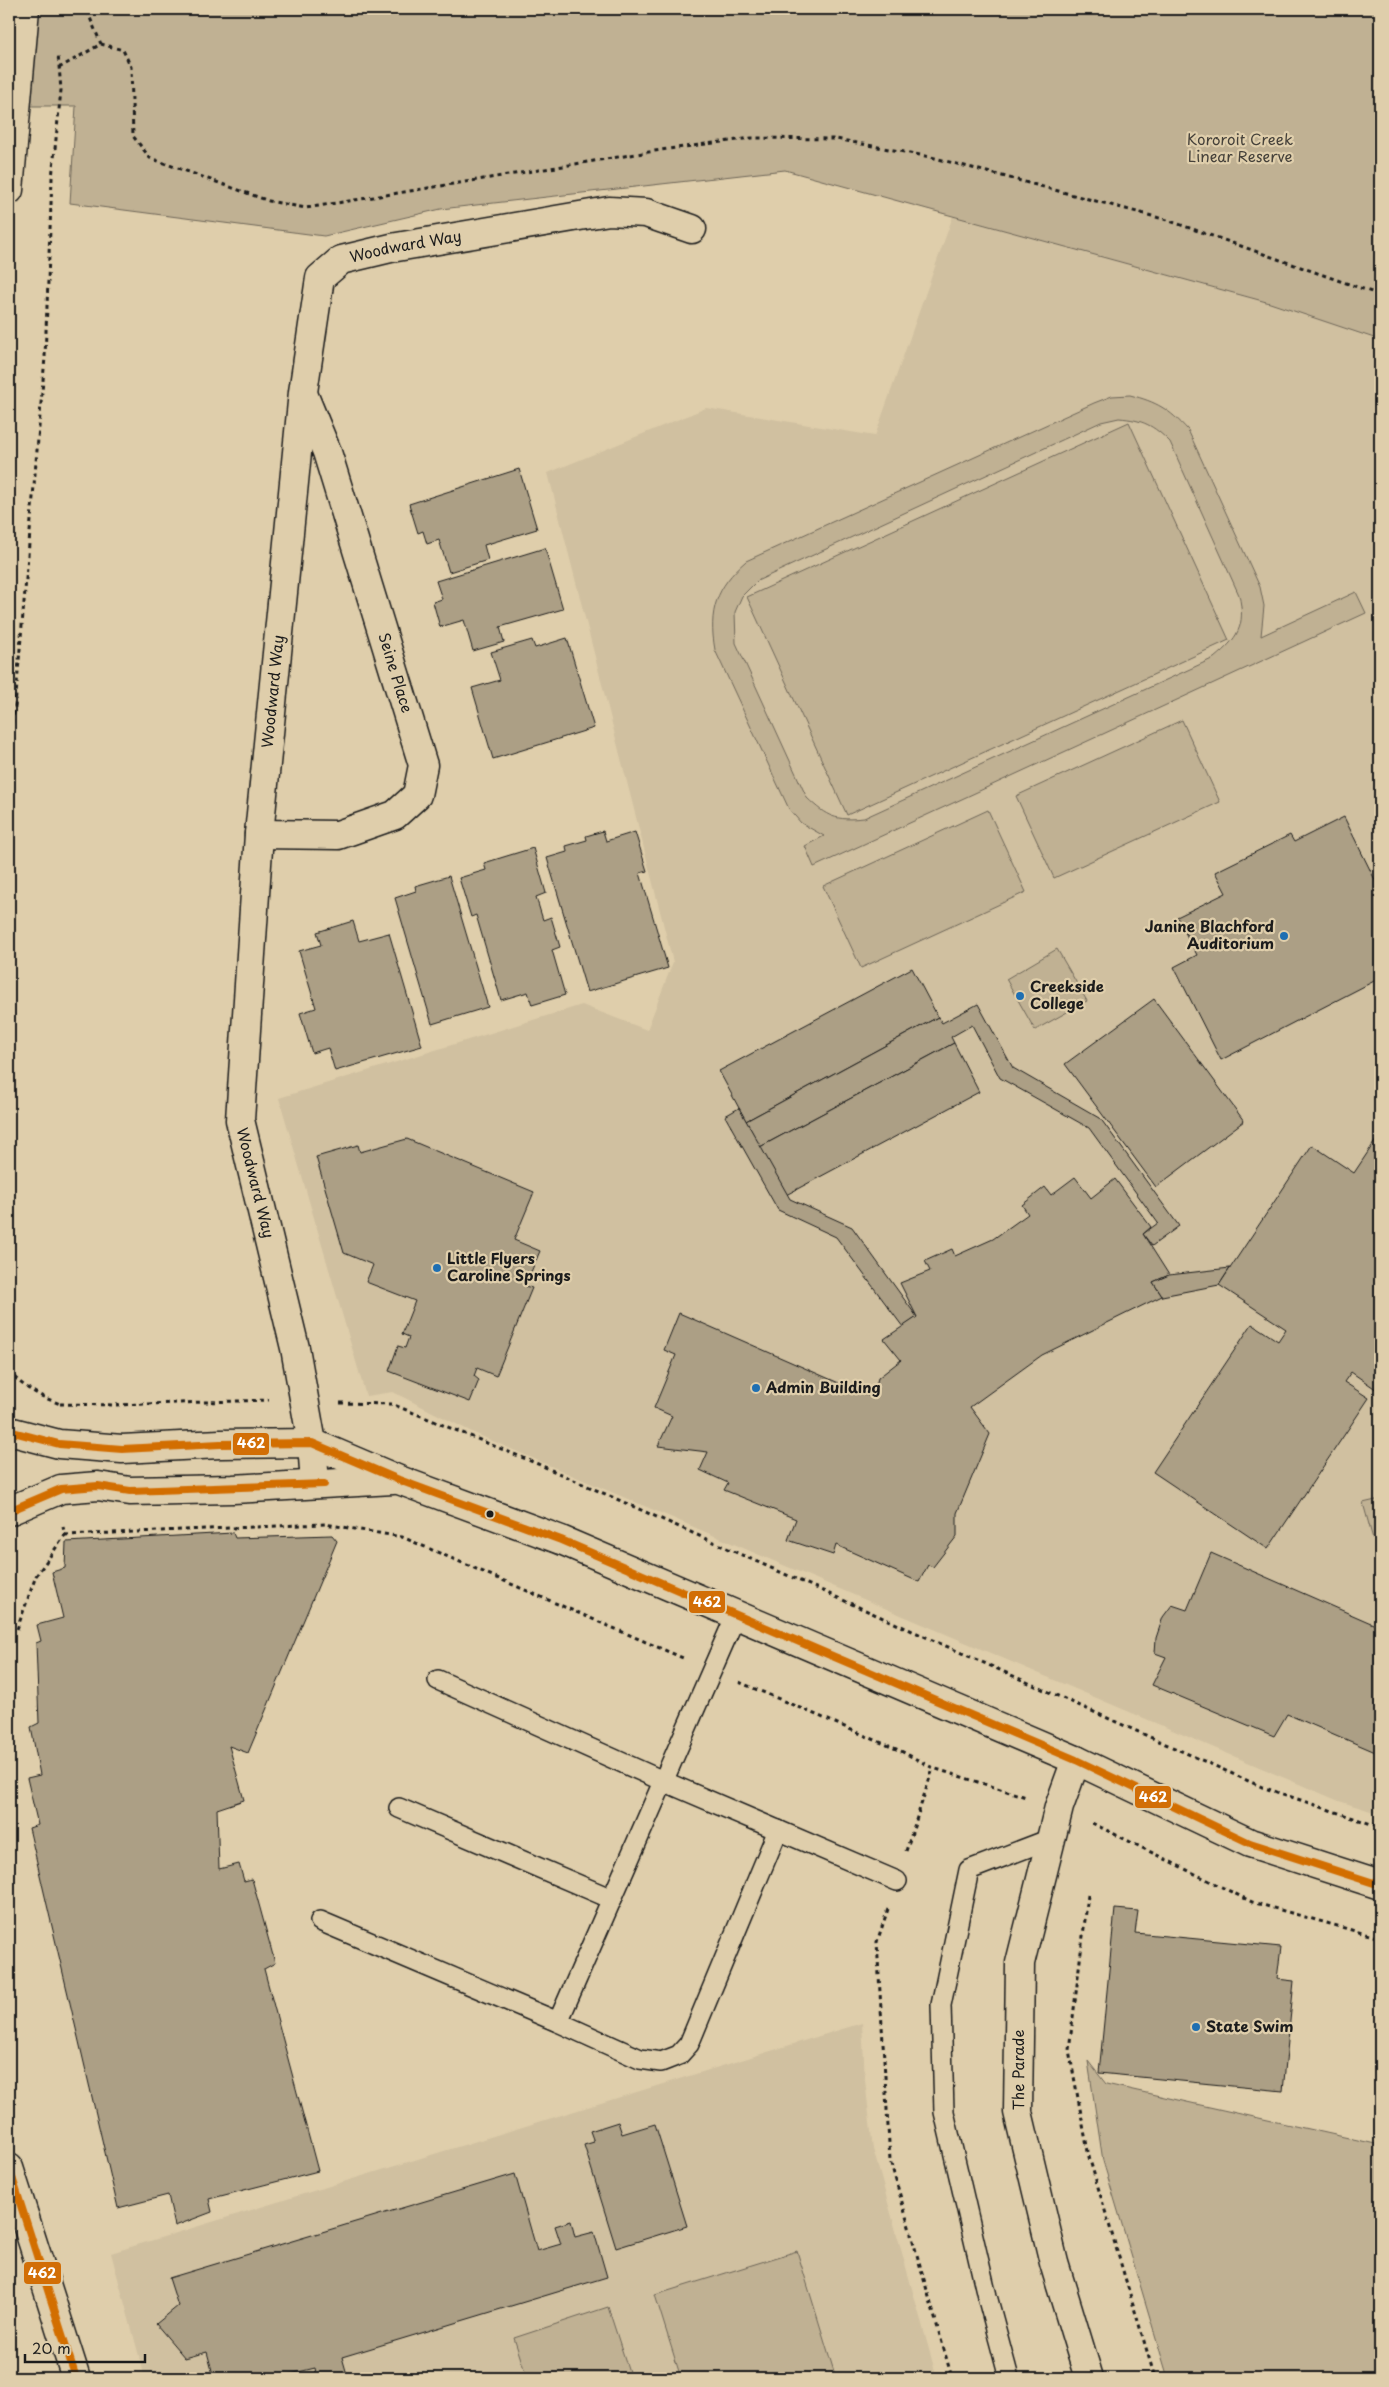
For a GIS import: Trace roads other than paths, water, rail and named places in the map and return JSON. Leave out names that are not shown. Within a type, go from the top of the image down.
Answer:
[{"type":"street","points":[[9,190],[26,9]]},
{"type":"street","name":"Woodward Way","points":[[315,1484],[312,1443],[295,1348],[240,1120],[259,834],[303,392],[320,278],[341,260],[391,248],[609,211],[646,213],[692,229]]},
{"type":"street","name":"Seine Place","points":[[259,834],[338,835],[395,815],[417,795],[423,765],[327,452],[303,392]]},
{"type":"street","points":[[9,1431],[59,1444],[122,1449],[220,1444],[312,1443],[399,1480],[561,1540],[1076,1760],[1250,1843],[1380,1885]]},
{"type":"street","points":[[9,1511],[61,1489],[98,1486],[130,1491],[232,1490],[399,1480]]},
{"type":"street","name":"The Parade","points":[[1076,1760],[1050,1839],[1020,1963],[1018,2112],[1054,2263],[1088,2378]]},
{"type":"street","points":[[9,2168],[76,2378]]},
{"type":"lane","points":[[558,2022],[736,1615]]},
{"type":"lane","points":[[438,1680],[663,1781],[897,1881]]},
{"type":"lane","points":[[398,1808],[612,1899]]},
{"type":"lane","points":[[320,1922],[558,2022],[640,2060],[662,2062],[679,2055],[689,2044],[778,1830]]},
{"type":"lane","points":[[1009,2378],[987,2296],[944,2112],[941,2004],[969,1870],[1050,1839]]},
{"type":"place","name":"Janine Blachford Auditorium","points":[[1284,936]]},
{"type":"place","name":"Creekside College","points":[[1020,996]]},
{"type":"place","name":"Little Flyers Caroline Springs","points":[[437,1268]]},
{"type":"place","name":"Admin Building","points":[[756,1388]]},
{"type":"place","name":"State Swim","points":[[1196,2027]]},
{"type":"park label","name":"Kororoit Creek Linear Reserve","points":[[1240,148]]}]
